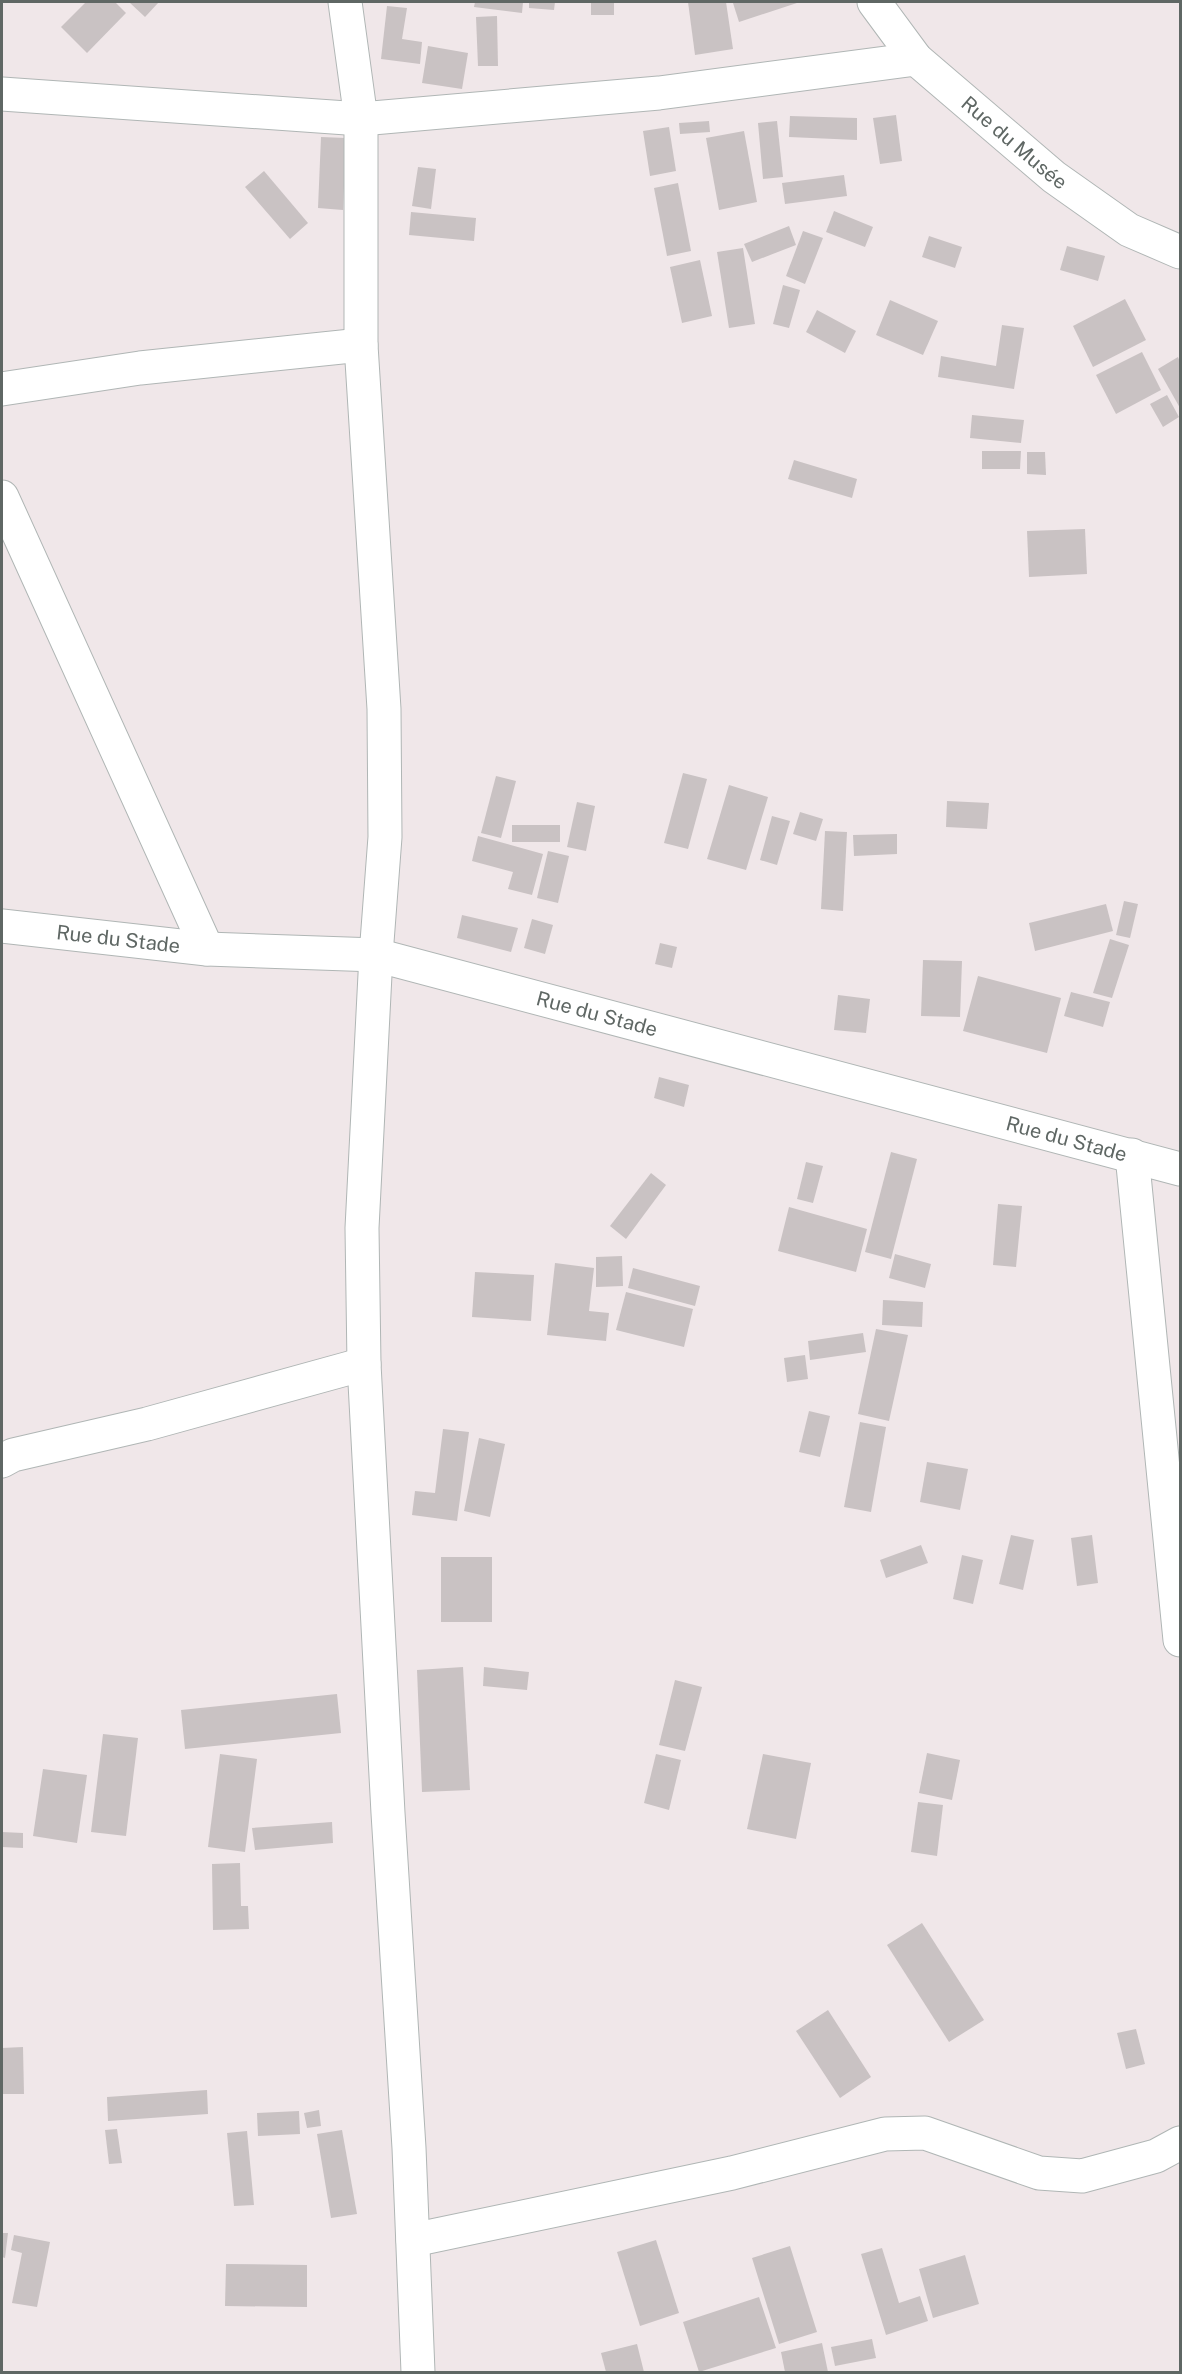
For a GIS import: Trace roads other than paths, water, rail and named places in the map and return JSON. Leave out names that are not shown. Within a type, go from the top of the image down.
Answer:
[{"type":"street","points":[[345,2],[361,119],[362,345],[384,709],[385,837],[376,956],[362,1228],[364,1364],[413,2240],[418,2373]]},
{"type":"street","name":"Rue du Musée","points":[[874,2],[916,59],[1054,177],[1129,230],[1180,252]]},
{"type":"street","points":[[2,94],[361,119],[659,93],[916,59]]},
{"type":"street","points":[[2,389],[140,368],[362,345]]},
{"type":"street","points":[[2,496],[207,949]]},
{"type":"street","name":"Rue du Stade","points":[[2,926],[207,949],[376,956],[1180,1169]]},
{"type":"street","points":[[1132,1155],[1180,1640]]},
{"type":"street","points":[[2,1461],[13,1455],[147,1424],[364,1364]]},
{"type":"street","points":[[413,2240],[732,2173],[885,2134],[926,2133],[1039,2174],[1082,2176],[1156,2156],[1180,2143]]}]
